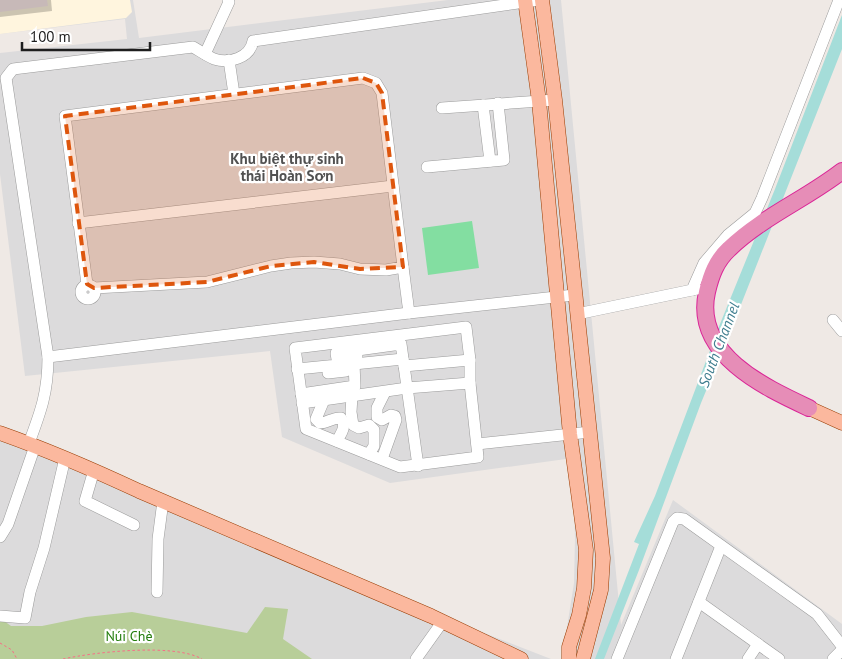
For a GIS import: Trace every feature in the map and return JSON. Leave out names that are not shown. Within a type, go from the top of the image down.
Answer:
[{"type":"highway","points":[[809,408],[757,381],[730,360],[712,334],[707,322],[705,310],[708,287],[718,262],[730,248],[768,219],[822,187],[842,172]]},
{"type":"highway","points":[[822,187],[842,184]]},
{"type":"main road","points":[[533,1],[555,100],[603,558],[601,590],[583,659]]},
{"type":"main road","points":[[533,1],[539,100],[570,434],[586,550],[584,588],[570,647],[569,659]]},
{"type":"main road","points":[[809,408],[842,423]]},
{"type":"main road","points":[[0,433],[94,470],[443,621],[521,659]]},
{"type":"street","points":[[204,54],[229,2],[228,0]]},
{"type":"street","points":[[692,290],[704,263],[728,235],[755,213],[839,0]]},
{"type":"street","points":[[0,537],[8,524],[32,444],[48,379],[48,357],[6,78],[13,69],[193,47],[214,59],[229,60],[241,57],[250,51],[254,41],[533,1]]},
{"type":"street","points":[[229,60],[234,94]]},
{"type":"street","points":[[403,268],[386,270],[360,269],[340,264],[291,263],[207,282],[91,286],[78,223],[65,116],[363,78],[376,83],[382,93],[410,313]]},
{"type":"street","points":[[442,108],[555,100]]},
{"type":"street","points":[[427,167],[504,160],[498,103]]},
{"type":"street","points":[[483,105],[490,161]]},
{"type":"street","points":[[78,223],[393,186]]},
{"type":"street","points":[[577,314],[708,287]]},
{"type":"street","points":[[48,357],[574,295]]},
{"type":"street","points":[[833,320],[842,331]]},
{"type":"street","points":[[466,327],[478,457],[400,467],[306,429],[298,373],[295,348],[466,327]]},
{"type":"street","points":[[298,373],[338,365],[336,353],[401,344],[418,466]]},
{"type":"street","points":[[301,398],[355,386],[354,364],[403,359],[470,360]]},
{"type":"street","points":[[301,398],[324,400],[407,388],[470,383]]},
{"type":"street","points":[[382,459],[396,420],[395,416],[391,415],[382,420],[377,418],[377,408],[385,392]]},
{"type":"street","points":[[352,396],[351,412],[353,425],[360,428],[369,425],[374,430],[374,446],[369,454]]},
{"type":"street","points":[[324,400],[316,419],[320,423],[324,423],[335,418],[341,418],[344,422],[344,427],[337,441]]},
{"type":"street","points":[[477,444],[590,432]]},
{"type":"street","points":[[0,616],[25,618],[65,458]]},
{"type":"street","points":[[94,470],[85,501],[134,525]]},
{"type":"street","points":[[157,592],[158,539],[163,501]]},
{"type":"street","points":[[617,659],[673,522],[678,518],[684,520],[817,614],[842,646]]},
{"type":"street","points":[[676,659],[721,546]]},
{"type":"street","points":[[699,602],[779,659]]},
{"type":"street","points":[[416,659],[443,621]]},
{"type":"street","points":[[748,659],[758,644]]},
{"type":"street","points":[[833,659],[842,651]]},
{"type":"path","points":[[0,643],[12,650],[17,659]]},
{"type":"path","points":[[63,659],[93,653],[156,651],[181,652],[202,659]]},
{"type":"highlighted area","points":[[363,78],[376,83],[382,93],[403,267],[360,269],[314,262],[271,266],[207,282],[94,288],[87,284],[65,116]]},
{"type":"shaded area","name":"Khu biệt thự sinh thái Hoàn Sơn","points":[[0,0],[133,0],[139,38],[448,0],[561,0],[621,625],[673,500],[842,624],[842,659],[562,659],[574,583],[573,458],[390,483],[282,437],[270,351],[25,376],[0,174],[0,53],[127,39],[125,19],[0,34]]},
{"type":"shaded area","points":[[0,0],[130,0],[132,12],[126,18],[0,34]]},
{"type":"shaded area","points":[[0,430],[53,448],[282,544],[461,624],[551,659],[0,659]]},
{"type":"green space","points":[[472,221],[479,268],[428,275],[422,228]]},
{"type":"green space","name":"Núi Chè","points":[[265,607],[288,609],[283,639],[312,659],[0,659],[0,618],[11,626],[42,626],[86,617],[132,612],[247,633]]},
{"type":"water","name":"South Channel","points":[[842,15],[842,49],[701,403],[604,659],[595,659],[639,544],[634,542],[655,496],[720,324],[775,189]]},
{"type":"building","points":[[0,0],[47,0],[48,6],[0,12]]},
{"type":"district","name":"Khu biệt thự sinh thái Hoàn Sơn","points":[[287,168]]}]
